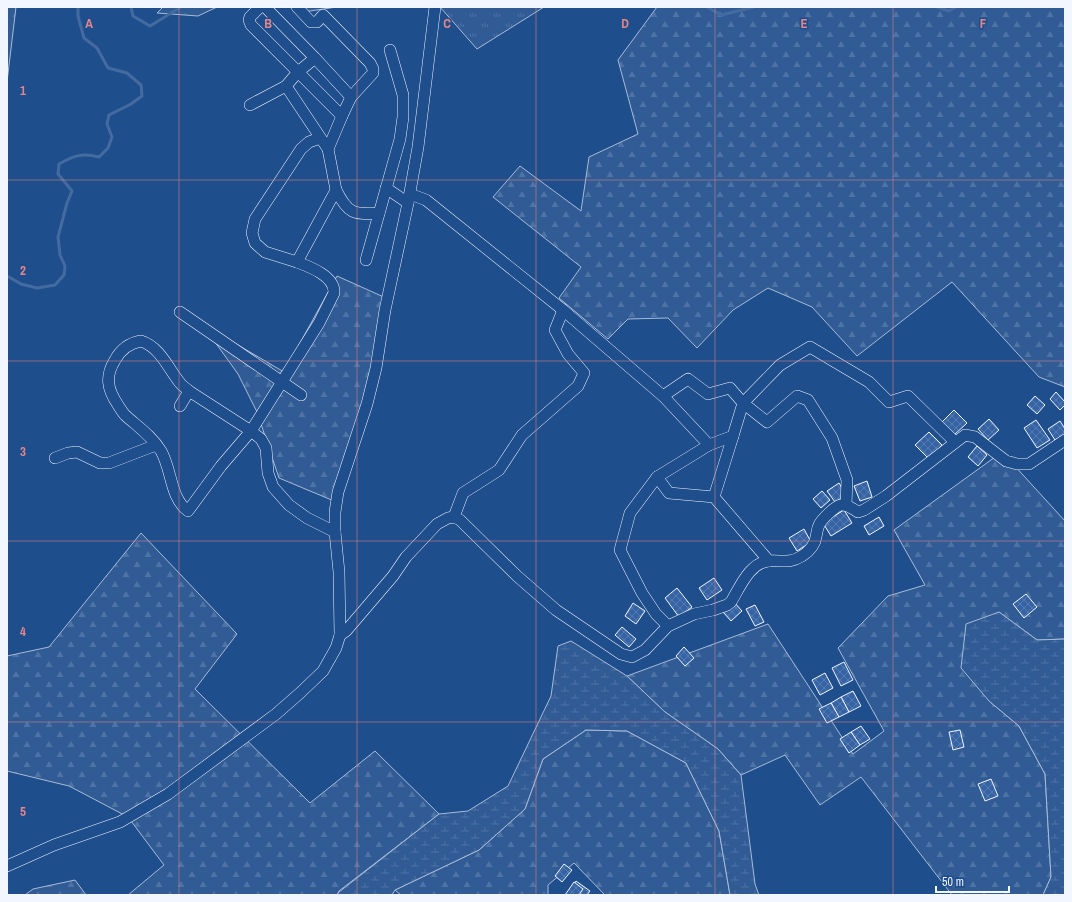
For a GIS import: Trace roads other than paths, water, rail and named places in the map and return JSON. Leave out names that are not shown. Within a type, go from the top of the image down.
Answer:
[{"type":"street","points":[[260,7],[250,17],[249,20],[251,24],[342,116]]},
{"type":"street","points":[[265,7],[351,97]]},
{"type":"street","points":[[297,7],[311,22],[317,22],[323,15],[370,63],[373,68],[372,73],[351,97],[328,148]]},
{"type":"street","points":[[7,865],[54,845],[120,822],[168,794],[276,714],[323,670],[336,648],[340,636],[339,572],[334,512],[338,492],[367,404],[376,368],[418,147],[435,7]]},
{"type":"street","points":[[366,260],[400,139],[403,117],[403,95],[390,50]]},
{"type":"street","points":[[250,106],[286,86],[298,72],[315,58]]},
{"type":"street","points":[[286,86],[328,148],[336,190],[343,204],[349,210],[362,214],[379,213]]},
{"type":"street","points":[[320,138],[309,142],[301,149],[255,219],[252,233],[255,243],[265,252],[297,262],[316,270],[330,280],[334,288],[334,293],[319,323],[251,431],[221,466],[188,511],[182,506],[174,491],[166,460],[160,449],[140,427],[124,414],[113,398],[109,389],[108,378],[111,366],[118,354],[125,347],[134,342],[141,341],[146,343],[166,362],[180,383],[189,391],[251,431],[261,439],[266,448],[268,473],[273,487],[289,505],[307,518],[335,532]]},
{"type":"street","points":[[386,188],[409,198],[426,200],[563,310],[663,396],[709,445]]},
{"type":"street","points":[[297,262],[336,190]]},
{"type":"street","points":[[454,517],[463,493],[499,470],[522,435],[578,386],[584,373],[568,354],[555,330],[563,310]]},
{"type":"street","points":[[180,312],[301,395]]},
{"type":"street","points":[[714,497],[744,404],[780,365],[810,347],[869,382],[889,402],[908,396],[955,442]]},
{"type":"street","points":[[663,396],[688,379],[708,394],[730,388],[744,404],[767,422],[798,396],[808,400],[832,438],[847,480],[846,505]]},
{"type":"street","points":[[180,406],[189,391]]},
{"type":"street","points":[[340,636],[393,576],[406,557],[437,524],[448,518],[454,517],[460,520],[517,576],[556,610],[621,654],[632,657],[645,650],[668,626],[694,614],[727,606],[753,567],[769,560],[786,562],[803,556],[813,546],[816,540],[818,526],[823,518],[840,505],[846,505],[858,512],[864,510],[886,496],[965,435],[975,437],[1006,461],[1017,464],[1029,464],[1065,440]]},
{"type":"street","points":[[668,626],[656,614],[642,593],[620,550],[630,513],[657,477],[709,445],[733,436]]},
{"type":"street","points":[[55,458],[68,453],[77,452],[100,463],[109,463],[156,445]]},
{"type":"street","points":[[657,477],[669,492],[714,497],[769,560]]},
{"type":"waterway","points":[[7,277],[21,284],[37,288],[55,285],[64,275],[65,266],[60,255],[58,237],[67,203],[72,191],[58,174],[59,164],[83,155],[99,157],[108,148],[112,137],[107,124],[109,115],[131,104],[142,96],[141,85],[127,73],[108,68],[97,48],[84,38],[78,16],[78,7]]},
{"type":"waterway","points":[[131,7],[133,16],[150,26],[181,7]]},
{"type":"waterway","points":[[707,7],[721,15],[754,7]]},
{"type":"waterway","points":[[937,7],[949,11],[956,7]]}]
